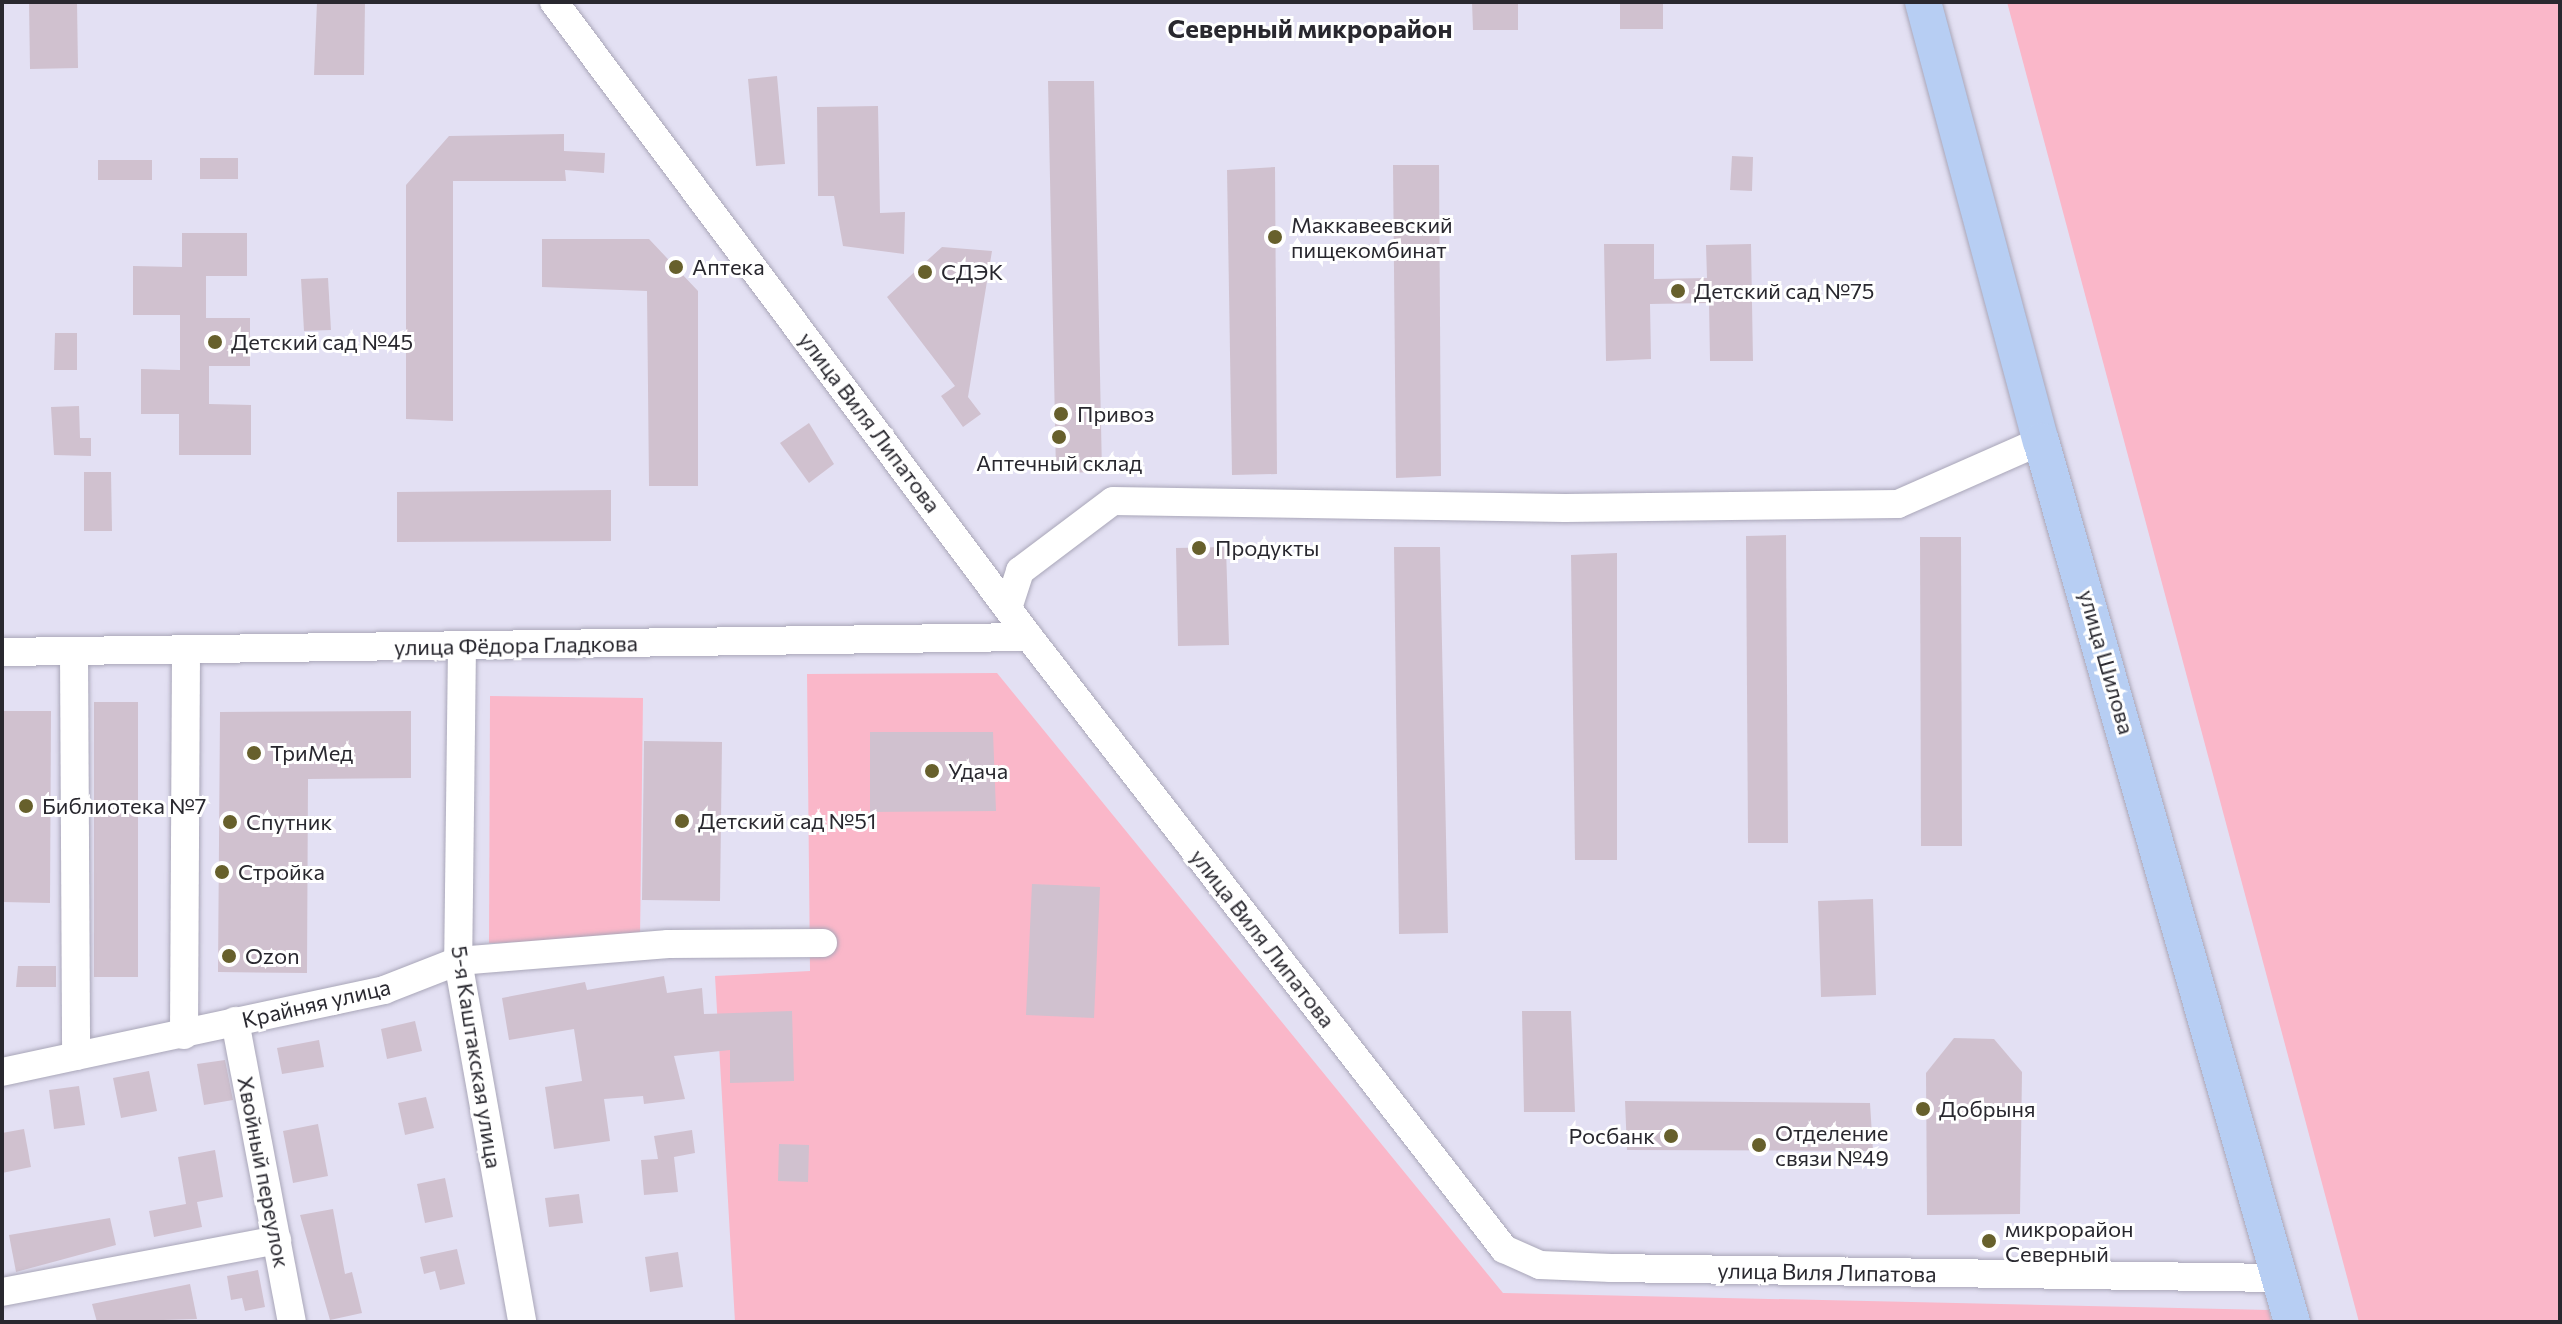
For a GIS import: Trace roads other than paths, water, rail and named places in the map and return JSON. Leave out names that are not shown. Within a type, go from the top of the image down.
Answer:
[{"type":"main road","name":"улица Шилова","points":[[1923,2],[2041,441],[2292,1322]]},
{"type":"street","name":"улица Виля Липатова","points":[[554,2],[1009,605],[1029,637],[1504,1249],[1540,1265],[1611,1268],[2281,1278]]},
{"type":"street","points":[[1009,605],[1020,571],[1113,501],[1565,508],[1898,504],[2041,441]]},
{"type":"street","name":"улица Фёдора Гладкова","points":[[2,652],[1029,637]]},
{"type":"street","name":"5-я Каштакская улица","points":[[462,646],[458,961],[522,1322]]},
{"type":"street","points":[[184,1035],[186,650]]},
{"type":"street","points":[[74,651],[76,1056]]},
{"type":"street","name":"Крайняя улица","points":[[2,1072],[384,990],[458,961],[668,944],[823,943]]},
{"type":"street","name":"Хвойный переулок","points":[[235,1021],[292,1322]]},
{"type":"street","points":[[2,1292],[277,1240]]},
{"type":"place","name":"Маккавеевский пищекомбинат","points":[[1275,237]]},
{"type":"place","name":"Аптека","points":[[676,267]]},
{"type":"place","name":"СДЭК","points":[[925,272]]},
{"type":"place","name":"Детский сад №75","points":[[1678,291]]},
{"type":"place","name":"Детский сад №45","points":[[215,342]]},
{"type":"place","name":"Привоз","points":[[1061,414]]},
{"type":"place","name":"Аптечный склад","points":[[1059,437]]},
{"type":"place","name":"Продукты","points":[[1199,548]]},
{"type":"place","name":"ТриМед","points":[[254,753]]},
{"type":"place","name":"Удача","points":[[932,771]]},
{"type":"place","name":"Библиотека №7","points":[[26,806]]},
{"type":"place","name":"Детский сад №51","points":[[682,821]]},
{"type":"place","name":"Спутник","points":[[230,822]]},
{"type":"place","name":"Стройка","points":[[222,872]]},
{"type":"place","name":"Ozon","points":[[229,956]]},
{"type":"place","name":"Добрыня","points":[[1923,1109]]},
{"type":"place","name":"Росбанк","points":[[1671,1136]]},
{"type":"place","name":"Отделение связи №49","points":[[1759,1145]]},
{"type":"place","name":"микрорайон Северный","points":[[1989,1241]]},
{"type":"district","name":"Северный микрорайон","points":[[1310,28]]}]
